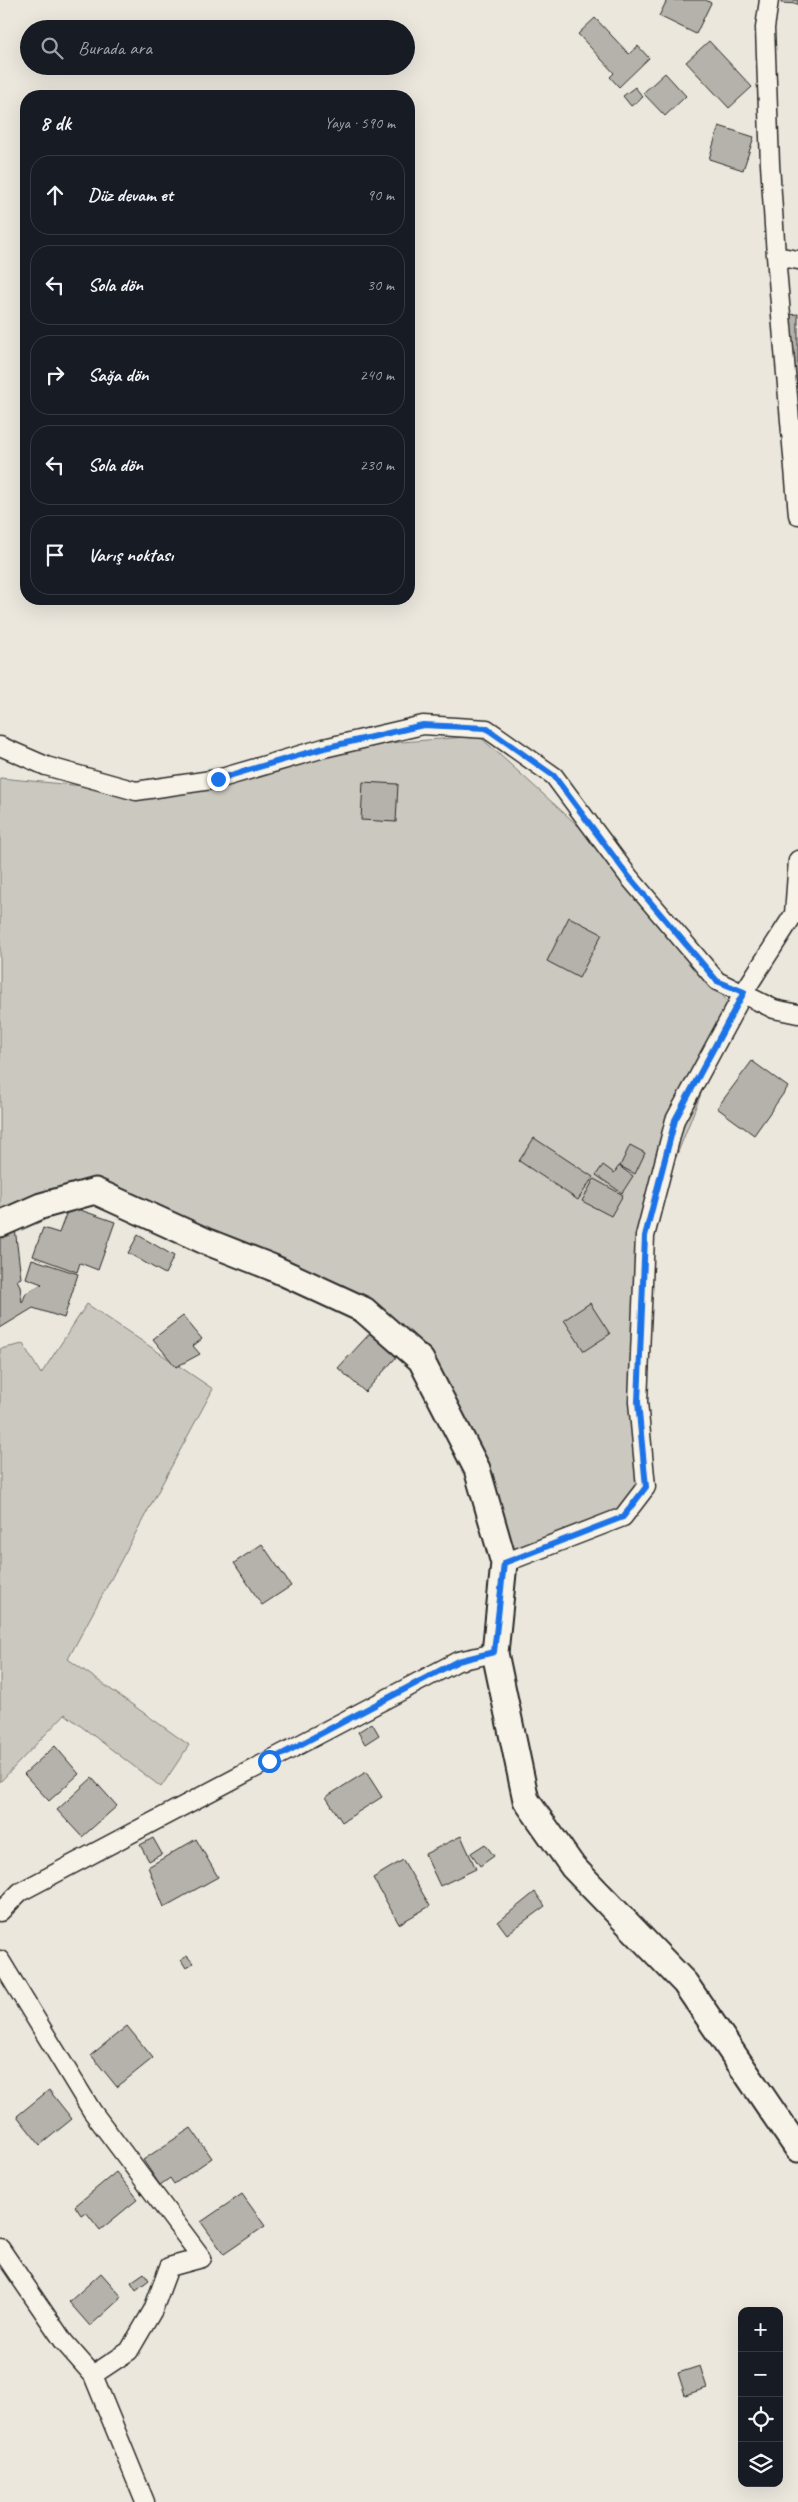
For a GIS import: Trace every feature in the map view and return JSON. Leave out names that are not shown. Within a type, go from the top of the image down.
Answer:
[{"type":"street","points":[[769,0],[765,28],[770,164],[798,515]]},
{"type":"street","points":[[776,256],[798,260]]},
{"type":"street","points":[[0,746],[46,766],[136,791],[218,779],[324,748],[423,725],[486,728],[554,776],[629,877],[717,981],[744,992],[774,1009],[798,1014]]},
{"type":"street","points":[[504,1563],[623,1517],[646,1487],[638,1402],[645,1236],[675,1120],[744,992],[794,914],[798,860]]},
{"type":"street","points":[[0,1224],[41,1206],[94,1191],[205,1241],[271,1267],[364,1310],[421,1360],[477,1469],[504,1563],[494,1652],[526,1800],[573,1867],[685,1983],[798,2149]]},
{"type":"street","points":[[0,1912],[20,1892],[458,1661],[494,1652]]},
{"type":"street","points":[[0,1960],[92,2111],[202,2258],[169,2267],[153,2310],[129,2351],[93,2376]]},
{"type":"street","points":[[0,2248],[64,2342],[93,2376],[146,2502]]},
{"type":"shaded area","points":[[479,736],[617,861],[734,1010],[645,1236],[636,1501],[504,1563],[421,1360],[249,1258],[95,1191],[0,1224],[0,778],[136,791],[324,748]]},
{"type":"shaded area","points":[[87,1304],[213,1389],[68,1659],[189,1745],[161,1787],[65,1714],[0,1782],[0,1349],[23,1344],[41,1374]]},
{"type":"building","points":[[667,0],[706,0],[711,3],[696,34],[659,16]]},
{"type":"building","points":[[782,0],[798,0],[798,4],[781,3]]},
{"type":"building","points":[[595,18],[629,54],[638,46],[649,58],[619,87],[610,77],[614,73],[578,34]]},
{"type":"building","points":[[709,41],[752,87],[729,108],[686,62]]},
{"type":"building","points":[[665,73],[686,96],[665,116],[643,93]]},
{"type":"building","points":[[635,87],[643,97],[631,106],[623,96]]},
{"type":"building","points":[[719,126],[754,137],[743,170],[709,159]]},
{"type":"building","points":[[798,314],[798,384],[788,384],[786,315]]},
{"type":"building","points":[[363,782],[398,784],[396,822],[361,820]]},
{"type":"building","points":[[569,917],[602,934],[579,978],[547,961]]},
{"type":"building","points":[[752,1061],[788,1087],[754,1135],[717,1108]]},
{"type":"building","points":[[534,1138],[593,1177],[578,1200],[519,1161]]},
{"type":"building","points":[[630,1145],[645,1153],[635,1174],[620,1166]]},
{"type":"building","points":[[603,1165],[614,1173],[619,1166],[633,1176],[622,1193],[596,1175]]},
{"type":"building","points":[[594,1179],[623,1195],[611,1216],[582,1201]]},
{"type":"building","points":[[69,1206],[115,1222],[98,1270],[80,1263],[77,1272],[33,1256],[43,1228],[59,1233]]},
{"type":"building","points":[[15,1228],[21,1278],[17,1280],[20,1286],[22,1303],[26,1293],[42,1284],[26,1278],[32,1259],[78,1274],[64,1318],[33,1308],[0,1328],[0,1237]]},
{"type":"building","points":[[138,1235],[174,1256],[165,1274],[128,1253]]},
{"type":"building","points":[[590,1303],[610,1334],[584,1351],[564,1320]]},
{"type":"building","points":[[183,1316],[202,1339],[193,1346],[200,1354],[176,1367],[153,1339]]},
{"type":"building","points":[[373,1330],[400,1353],[365,1392],[338,1368]]},
{"type":"building","points":[[262,1544],[291,1586],[262,1605],[234,1563]]},
{"type":"building","points":[[372,1723],[379,1735],[365,1744],[358,1732]]},
{"type":"building","points":[[55,1746],[79,1774],[49,1801],[24,1774]]},
{"type":"building","points":[[366,1772],[382,1797],[342,1822],[326,1797]]},
{"type":"building","points":[[92,1778],[117,1806],[82,1837],[57,1810]]},
{"type":"building","points":[[461,1836],[476,1869],[440,1886],[425,1854]]},
{"type":"building","points":[[153,1838],[162,1854],[149,1861],[140,1845]]},
{"type":"building","points":[[196,1839],[218,1877],[164,1907],[148,1867]]},
{"type":"building","points":[[485,1844],[494,1856],[480,1866],[471,1853]]},
{"type":"building","points":[[403,1860],[430,1906],[399,1924],[373,1878]]},
{"type":"building","points":[[535,1892],[545,1906],[507,1934],[498,1922]]},
{"type":"building","points":[[187,1956],[193,1963],[186,1968],[181,1960]]},
{"type":"building","points":[[127,2026],[153,2058],[117,2087],[91,2055]]},
{"type":"building","points":[[49,2090],[72,2119],[40,2145],[17,2116]]},
{"type":"building","points":[[191,2128],[212,2158],[174,2184],[170,2178],[160,2185],[143,2160]]},
{"type":"building","points":[[116,2172],[138,2199],[100,2230],[86,2212],[81,2215],[75,2206]]},
{"type":"building","points":[[242,2194],[265,2226],[224,2254],[201,2222]]},
{"type":"building","points":[[101,2273],[122,2297],[90,2326],[69,2302]]},
{"type":"building","points":[[144,2273],[149,2280],[136,2290],[131,2282]]},
{"type":"building","points":[[700,2366],[707,2388],[685,2395],[678,2373]]},
{"type":"route","points":[[218,779],[324,748],[423,725],[486,728],[554,776],[629,877],[717,981],[744,992],[675,1120],[645,1236],[638,1402],[646,1487],[623,1517],[504,1563],[494,1652],[458,1661],[269,1761]]}]
